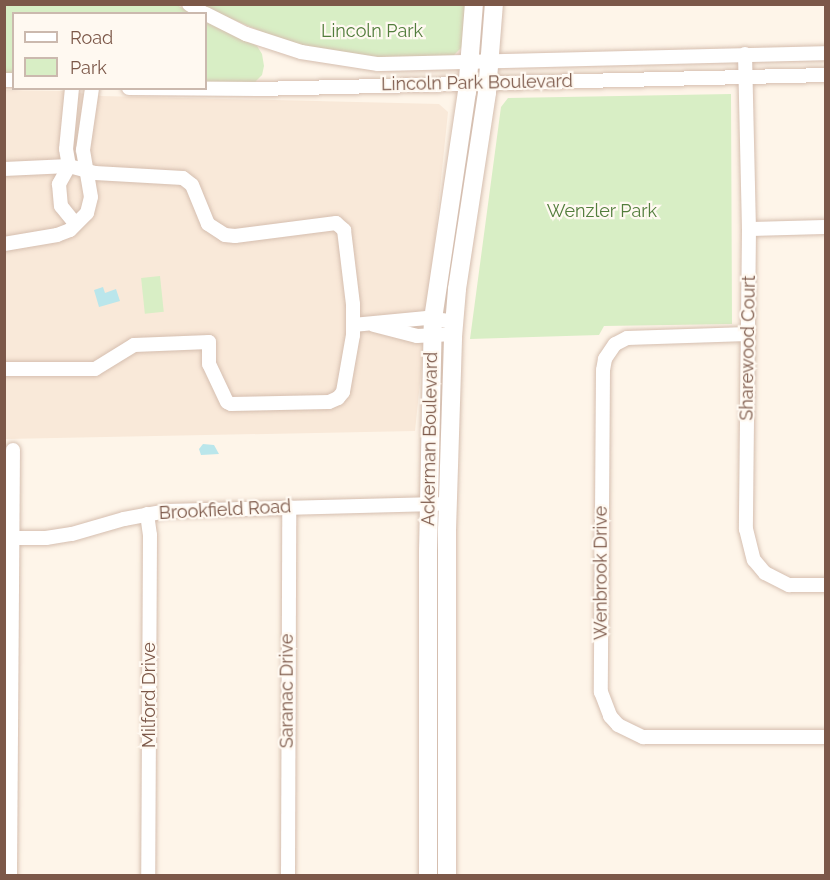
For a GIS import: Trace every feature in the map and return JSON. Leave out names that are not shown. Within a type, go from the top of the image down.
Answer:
[{"type":"street","name":"Lincoln Park Boulevard","points":[[189,4],[202,12]]},
{"type":"street","name":"Ackerman Boulevard","points":[[428,876],[429,504],[433,327],[468,83],[474,4]]},
{"type":"street","name":"Ackerman Boulevard","points":[[447,876],[448,504],[454,328],[488,82],[494,4]]},
{"type":"street","name":"Lincoln Park Boulevard","points":[[207,15],[266,41],[345,61],[411,66],[825,53]]},
{"type":"street","name":"Sharewood Court","points":[[745,54],[749,229],[746,529],[749,548],[758,565],[776,580],[795,586],[825,585]]},
{"type":"street","name":"Lincoln Park Boulevard","points":[[207,89],[825,75]]},
{"type":"street","points":[[72,90],[66,149],[69,166],[59,184],[61,206],[75,223]]},
{"type":"street","points":[[4,244],[57,235],[70,230],[87,213],[91,197],[84,170],[83,150],[92,90]]},
{"type":"street","points":[[4,169],[69,166],[84,170],[183,178],[192,185],[208,225],[225,235],[235,236],[331,223],[340,225],[344,230],[350,273],[353,325],[343,392],[338,398],[329,402],[231,404],[227,402],[209,364],[208,342],[134,345],[95,369],[4,369]]},
{"type":"street","points":[[749,229],[825,227]]},
{"type":"street","points":[[353,325],[374,325],[393,320],[454,328]]},
{"type":"street","name":"Wenbrook Drive","points":[[748,334],[627,338],[615,344],[605,358],[603,370],[601,692],[610,716],[618,725],[643,737],[825,737]]},
{"type":"street","points":[[10,876],[8,538],[13,450]]},
{"type":"street","name":"Brookfield Road","points":[[8,538],[46,538],[72,534],[167,511],[448,504]]},
{"type":"street","name":"Saranac Drive","points":[[288,876],[289,507]]},
{"type":"street","name":"Milford Drive","points":[[147,514],[150,535],[148,876]]},
{"type":"shaded area","points":[[4,90],[63,91],[101,96],[439,104],[448,112],[415,431],[5,439]]},
{"type":"green space","points":[[4,5],[177,5],[190,12],[12,12],[12,75],[5,75]]},
{"type":"green space","name":"Lincoln Park","points":[[199,5],[468,5],[464,45],[452,57],[378,59],[323,51],[274,37]]},
{"type":"green space","points":[[207,21],[257,46],[262,54],[264,66],[262,75],[255,82],[207,84]]},
{"type":"green space","name":"Wenzler Park","points":[[731,94],[732,324],[604,326],[599,335],[470,339],[501,107],[508,98]]},
{"type":"green space","points":[[160,276],[164,312],[145,314],[141,278]]},
{"type":"water","points":[[103,287],[105,293],[116,289],[120,301],[99,307],[94,290]]},
{"type":"water","points":[[203,444],[214,445],[219,454],[201,455],[199,449]]}]
